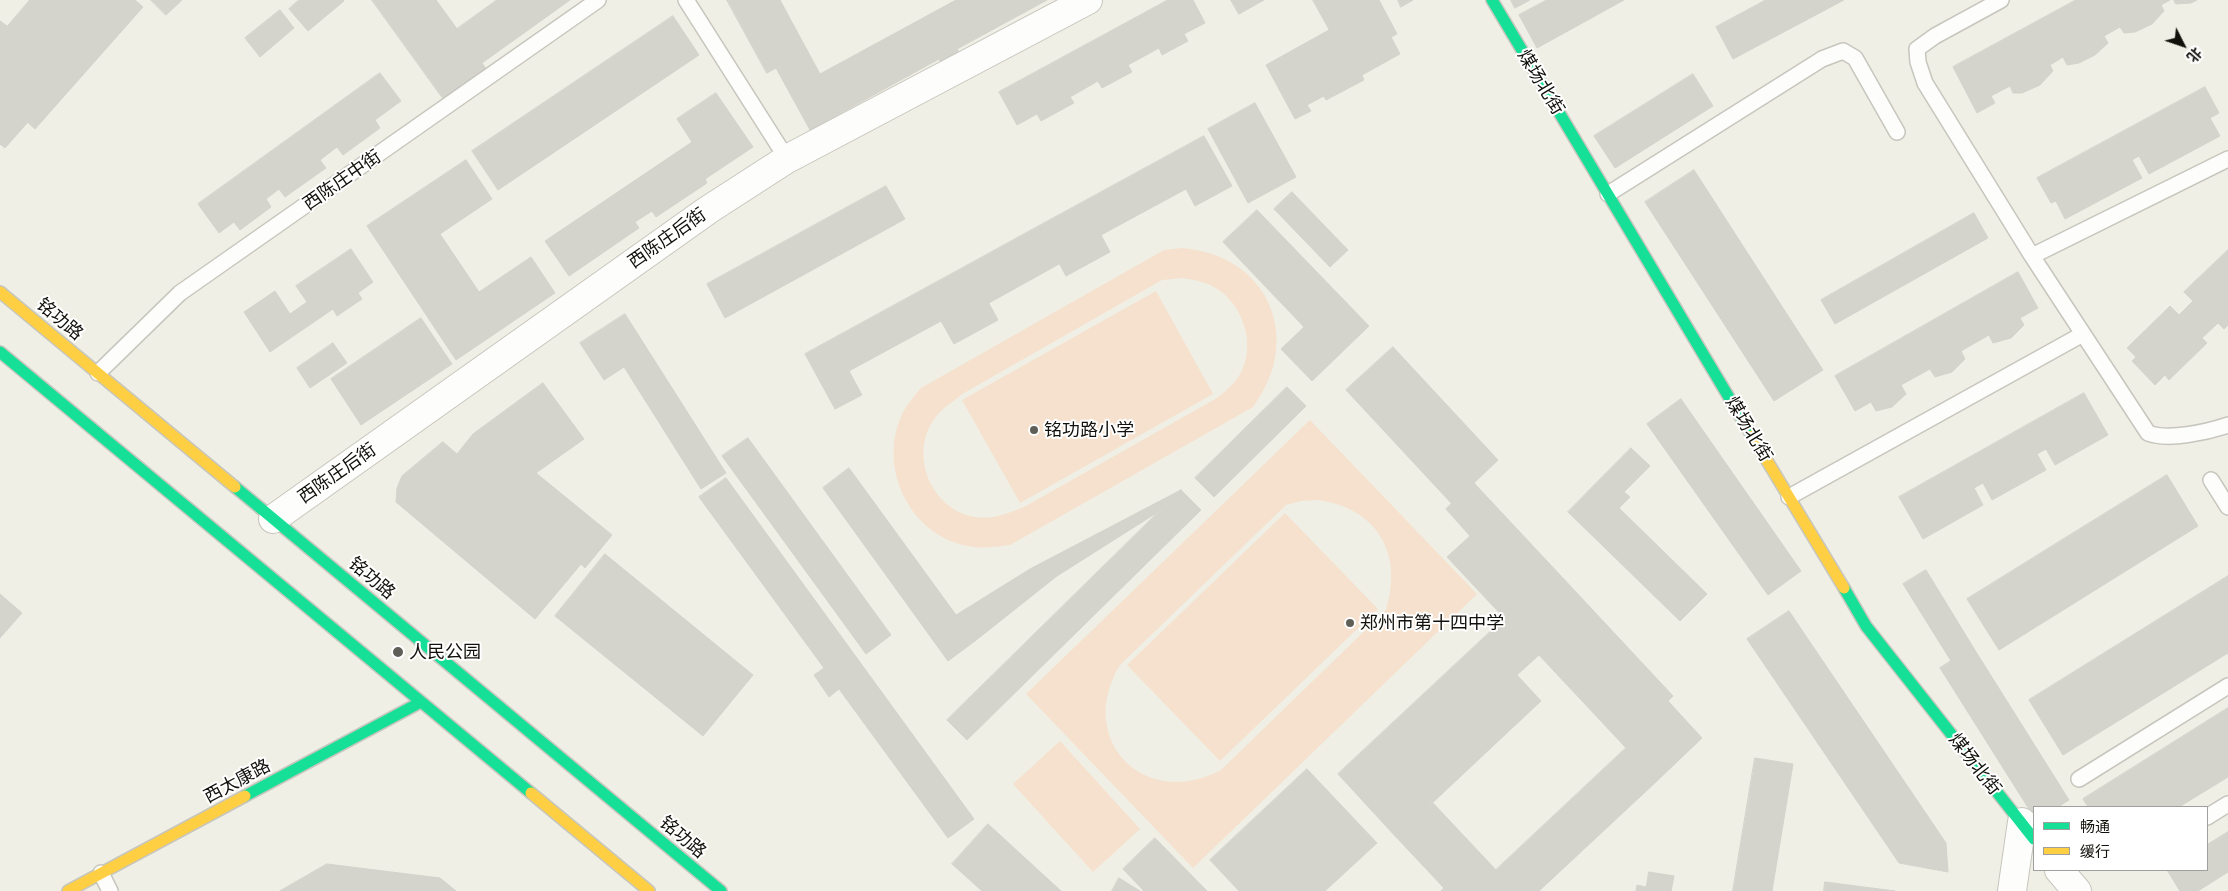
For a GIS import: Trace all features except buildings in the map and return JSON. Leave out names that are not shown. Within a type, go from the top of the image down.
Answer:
[{"type":"main road","name":"煤场北街","points":[[1492,0],[1866,626],[2028,830]]},
{"type":"main road","name":"铭功路","points":[[0,292],[721,891]]},
{"type":"main road","points":[[0,352],[649,891]]},
{"type":"main road","name":"西太康路","points":[[68,891],[421,702]]},
{"type":"street","name":"西陈庄后街","points":[[273,519],[708,210],[788,159],[1088,0]]},
{"type":"street","points":[[2012,891],[2028,830]]},
{"type":"street","points":[[2060,871],[2077,891]]},
{"type":"lane","name":"西陈庄中街","points":[[98,374],[180,293],[598,0]]},
{"type":"lane","points":[[686,0],[788,159]]},
{"type":"lane","points":[[2001,0],[1935,36],[1917,49],[1918,62],[1925,83],[2032,256],[2148,433],[2158,437],[2210,431],[2228,424]]},
{"type":"lane","points":[[1608,194],[1822,59],[1843,51],[1855,58],[1896,132]]},
{"type":"lane","points":[[2032,256],[2228,160]]},
{"type":"lane","points":[[1790,497],[2083,334]]},
{"type":"lane","points":[[2211,480],[2228,507]]},
{"type":"lane","points":[[2078,779],[2228,686]]},
{"type":"lane","points":[[2208,816],[2228,804]]},
{"type":"lane","points":[[101,873],[110,891]]},
{"type":"shaded area","points":[[1182,248],[1212,254],[1237,266],[1256,283],[1269,305],[1276,329],[1276,354],[1268,381],[1253,407],[1010,545],[984,548],[968,546],[948,540],[931,529],[916,515],[905,499],[898,480],[894,460],[895,439],[900,419],[915,395],[921,388],[1164,250]],"holes":[[[1182,278],[1205,283],[1219,290],[1236,308],[1242,319],[1246,331],[1246,356],[1243,368],[1237,379],[1225,391],[1217,398],[1026,506],[995,517],[982,518],[960,512],[946,504],[928,478],[924,463],[927,432],[938,414],[964,393],[1162,280]]]},
{"type":"shaded area","points":[[1156,291],[1213,394],[1020,503],[962,400]]},
{"type":"shaded area","points":[[1310,420],[1477,594],[1193,868],[1026,694]],"holes":[[[1317,500],[1338,504],[1355,512],[1370,523],[1380,536],[1388,552],[1391,570],[1391,589],[1386,610],[1221,770],[1193,780],[1166,781],[1143,774],[1125,761],[1112,742],[1106,718],[1108,692],[1120,665],[1286,505],[1301,501]]]},
{"type":"shaded area","points":[[1285,513],[1378,609],[1220,761],[1127,665]]},
{"type":"shaded area","points":[[1060,741],[1140,829],[1093,872],[1013,784]]},
{"type":"traffic: fast","points":[[1492,0],[1752,436]]},
{"type":"traffic: fast","points":[[0,352],[531,793]]},
{"type":"traffic: fast","points":[[235,487],[721,891]]},
{"type":"traffic: fast","points":[[1844,588],[1866,626],[2033,838]]},
{"type":"traffic: fast","points":[[245,796],[421,702]]},
{"type":"traffic: slow","points":[[0,292],[235,487]]},
{"type":"traffic: slow","points":[[1752,436],[1844,588]]},
{"type":"traffic: slow","points":[[531,793],[649,891]]},
{"type":"traffic: slow","points":[[68,891],[245,796]]},
{"type":"place","name":"铭功路小学","points":[[1034,430]]},
{"type":"place","name":"郑州市第十四中学","points":[[1350,623]]},
{"type":"place","name":"人民公园","points":[[398,652]]}]
